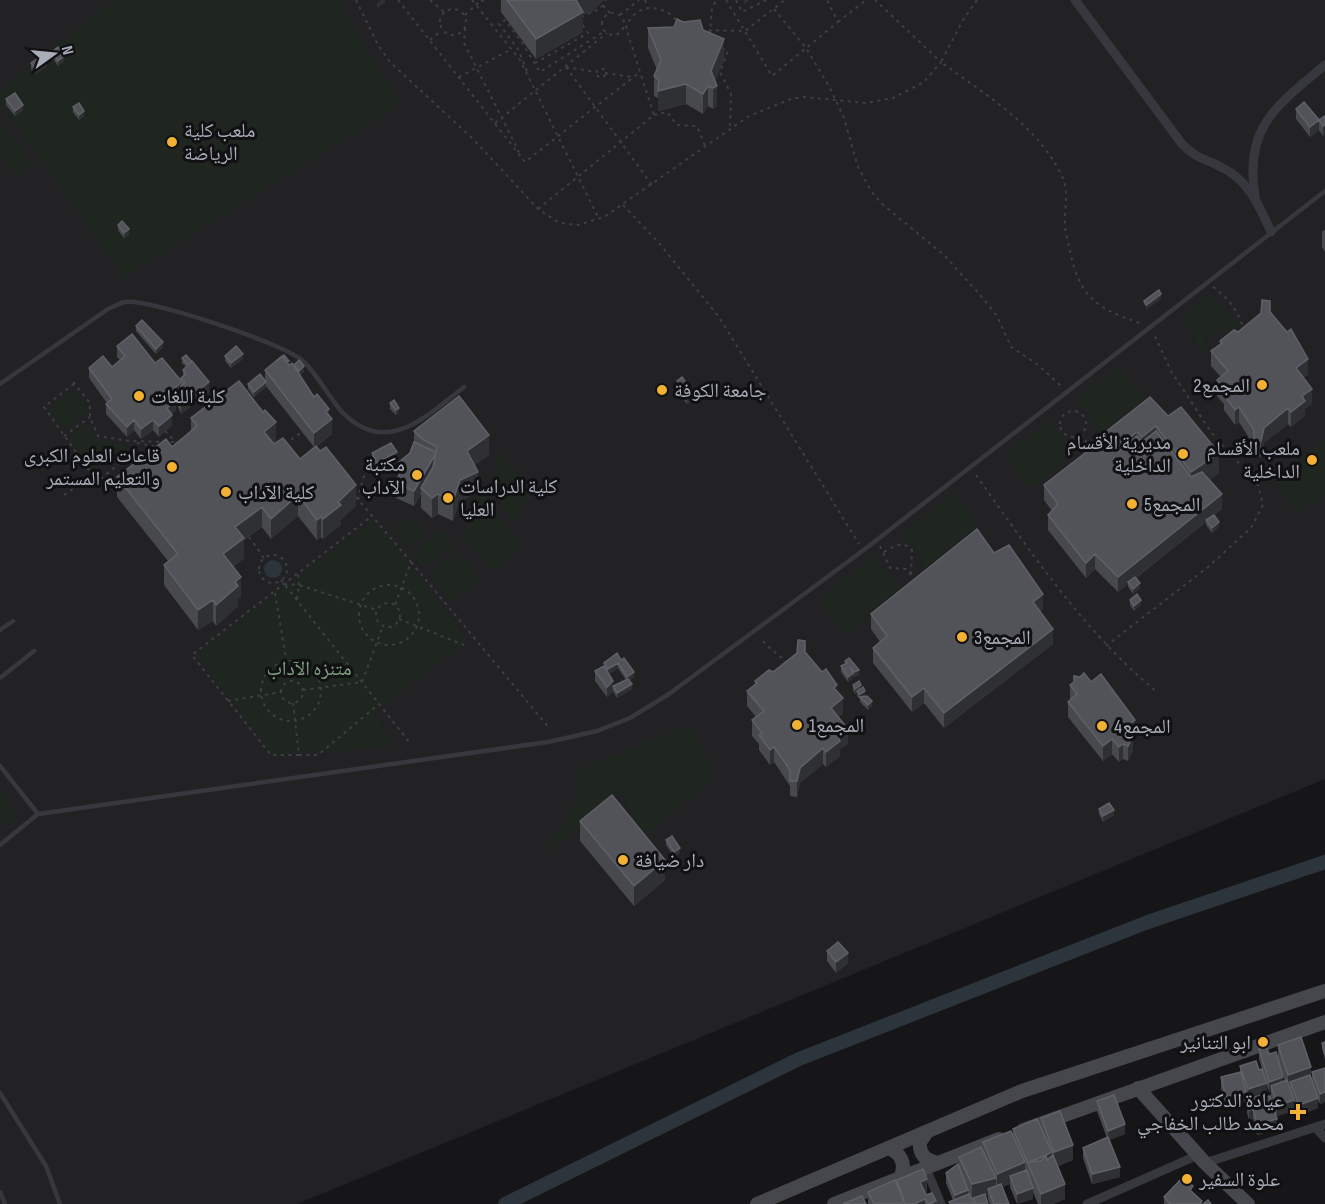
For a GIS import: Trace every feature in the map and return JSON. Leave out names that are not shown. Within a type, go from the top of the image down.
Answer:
[{"type":"main road","points":[[757,1204],[1022,1091],[1325,991]]},
{"type":"main road","points":[[834,1204],[930,1164],[1325,1022]]},
{"type":"main road","points":[[1138,1088],[1201,1159],[1248,1204]]},
{"type":"main road","points":[[929,1131],[922,1138],[920,1148],[930,1164]]},
{"type":"main road","points":[[888,1148],[900,1157],[903,1166],[901,1176]]},
{"type":"street","points":[[1075,0],[1182,144],[1197,159],[1224,168],[1255,196]]},
{"type":"street","points":[[1271,232],[1255,196],[1252,155],[1260,129],[1325,65]]},
{"type":"street","points":[[1087,1204],[1103,1201],[1201,1159],[1325,1124]]},
{"type":"street","points":[[1315,1127],[1325,1138]]},
{"type":"street","points":[[930,1164],[941,1204]]},
{"type":"lane","points":[[0,845],[38,814],[548,742],[597,730],[630,718],[669,694],[863,550],[1325,190]]},
{"type":"lane","points":[[0,384],[108,309],[126,302],[149,304],[246,334],[282,349],[302,360],[343,413],[360,426],[385,433],[401,432],[464,387]]},
{"type":"lane","points":[[0,630],[13,621]]},
{"type":"lane","points":[[0,678],[34,651]]},
{"type":"lane","points":[[0,766],[38,814]]},
{"type":"lane","points":[[0,1093],[46,1166],[60,1204]]},
{"type":"lane","points":[[0,1192],[5,1204]]},
{"type":"path","points":[[356,0],[383,53],[474,140],[538,209],[558,222],[578,225],[599,219],[623,205],[749,116],[791,99],[804,97],[866,103],[893,98],[924,82],[941,62],[977,0]]},
{"type":"path","points":[[430,0],[444,12]]},
{"type":"path","points":[[472,0],[512,50],[532,84],[599,219]]},
{"type":"path","points":[[488,0],[481,0],[465,15],[464,43],[522,158]]},
{"type":"path","points":[[535,63],[588,33],[578,18],[592,13],[601,2],[606,0]]},
{"type":"path","points":[[601,2],[610,13],[620,15],[639,0]]},
{"type":"path","points":[[645,0],[648,8]]},
{"type":"path","points":[[710,41],[712,7],[717,0]]},
{"type":"path","points":[[726,0],[772,76],[866,0]]},
{"type":"path","points":[[736,0],[742,12],[766,0]]},
{"type":"path","points":[[692,31],[745,31],[785,0]]},
{"type":"path","points":[[827,0],[838,22]]},
{"type":"path","points":[[875,0],[941,62],[1018,118],[1061,173],[1066,185],[1064,221],[1078,283],[1088,297],[1102,306],[1151,327],[1171,371],[1211,432],[1258,485],[1263,505],[1251,528],[1208,567],[1107,646]]},
{"type":"path","points":[[400,1],[525,162],[640,72]]},
{"type":"path","points":[[442,30],[440,21],[444,12],[454,8],[465,15]]},
{"type":"path","points":[[532,84],[514,44],[499,24],[505,20],[540,72],[606,32],[618,34],[633,14],[648,8],[667,11],[680,24]]},
{"type":"path","points":[[774,9],[806,48],[836,100],[851,138],[858,167],[871,192],[944,255],[997,316],[1011,347],[1048,374],[1067,393]]},
{"type":"path","points":[[606,32],[602,21],[610,13]]},
{"type":"path","points":[[620,15],[654,115]]},
{"type":"path","points":[[442,30],[454,35],[465,28]]},
{"type":"path","points":[[430,40],[442,30]]},
{"type":"path","points":[[495,123],[606,32]]},
{"type":"path","points":[[514,44],[520,40]]},
{"type":"path","points":[[719,46],[728,51],[720,72],[731,94],[730,128]]},
{"type":"path","points":[[459,77],[512,50]]},
{"type":"path","points":[[558,50],[562,58]]},
{"type":"path","points":[[566,67],[596,72],[601,77],[605,73]]},
{"type":"path","points":[[566,67],[652,185]]},
{"type":"path","points":[[596,72],[602,68],[605,73],[633,77]]},
{"type":"path","points":[[538,209],[654,115],[667,112],[677,124],[697,126],[705,146]]},
{"type":"path","points":[[623,205],[665,250],[719,317],[834,508],[863,550]]},
{"type":"path","points":[[1213,287],[1222,293],[1241,318],[1245,332],[1240,337]]},
{"type":"path","points":[[148,455],[126,458],[98,481],[44,407],[74,383],[90,403],[90,417],[98,436],[161,447]]},
{"type":"path","points":[[1073,411],[1081,414],[1085,426],[1081,434],[1070,436],[1063,432],[1060,424],[1063,416],[1073,411]]},
{"type":"path","points":[[1054,412],[1063,416]]},
{"type":"path","points":[[64,436],[90,417]]},
{"type":"path","points":[[165,431],[182,451]]},
{"type":"path","points":[[282,446],[302,432]]},
{"type":"path","points":[[1081,434],[1093,451]]},
{"type":"path","points":[[130,441],[175,443],[185,436]]},
{"type":"path","points":[[970,467],[1065,599],[1121,663],[1157,692]]},
{"type":"path","points":[[358,500],[363,478],[368,470],[374,468]]},
{"type":"path","points":[[64,495],[93,476]]},
{"type":"path","points":[[351,492],[550,729]]},
{"type":"path","points":[[372,516],[192,655],[270,755],[318,755],[379,705]]},
{"type":"path","points":[[249,537],[264,558]]},
{"type":"path","points":[[884,552],[899,544],[912,550],[912,576]]},
{"type":"path","points":[[880,546],[890,568],[906,569],[921,587]]},
{"type":"path","points":[[273,555],[285,563],[286,572],[281,580],[268,582],[261,577],[259,569],[264,558],[273,555]]},
{"type":"path","points":[[394,605],[411,562]]},
{"type":"path","points":[[297,601],[298,573]]},
{"type":"path","points":[[281,580],[410,743]]},
{"type":"path","points":[[284,584],[299,585],[377,610]]},
{"type":"path","points":[[386,585],[401,587],[417,604],[417,626],[410,636],[400,643],[389,645],[377,642],[367,635],[360,623],[361,604],[376,588],[386,585]]},
{"type":"path","points":[[275,591],[290,682]]},
{"type":"path","points":[[387,603],[394,605],[399,611],[399,619],[394,625],[383,626],[376,617],[377,610],[387,603]]},
{"type":"path","points":[[399,619],[464,645]]},
{"type":"path","points":[[362,682],[383,626]]},
{"type":"path","points":[[763,641],[772,653],[782,658],[788,666]]},
{"type":"path","points":[[286,661],[298,662],[309,667],[318,676],[321,688],[317,707],[308,717],[295,722],[284,721],[273,716],[265,707],[261,695],[262,684],[267,673],[275,665],[286,661]]},
{"type":"path","points":[[290,682],[300,684],[303,690],[299,700],[293,703],[286,701],[281,692],[290,682]]},
{"type":"path","points":[[303,690],[362,682]]},
{"type":"path","points":[[228,701],[281,692]]},
{"type":"path","points":[[293,703],[299,755]]},
{"type":"shaded area","name":"جامعة الكوفة","points":[[0,0],[1325,0],[1325,779],[297,1204],[0,1204]]},
{"type":"shaded area","points":[[273,560],[279,563],[282,569],[279,575],[273,578],[267,575],[264,569],[267,563]]},
{"type":"green space","points":[[115,0],[338,0],[401,104],[124,278],[0,101],[0,90]]},
{"type":"green space","points":[[2,124],[34,164],[18,178],[0,156]]},
{"type":"green space","points":[[1210,294],[1237,323],[1239,332],[1226,337],[1218,328],[1203,340],[1207,347],[1201,352],[1183,317]]},
{"type":"green space","points":[[1119,367],[1146,398],[1099,435],[1087,412],[1074,401]]},
{"type":"green space","points":[[72,389],[87,408],[84,414],[63,430],[48,408]]},
{"type":"green space","points":[[1050,419],[1057,434],[1076,451],[1030,489],[1006,456]]},
{"type":"green space","points":[[86,424],[97,438],[126,445],[92,472],[69,437]]},
{"type":"green space","name":"ملعب الأقسام الداخلية","points":[[1325,441],[1325,493],[1298,513],[1273,479]]},
{"type":"green space","points":[[498,449],[534,493],[512,523],[491,489]]},
{"type":"green space","points":[[482,491],[522,547],[491,571],[464,536],[476,497]]},
{"type":"green space","points":[[954,492],[979,525],[926,568],[913,546],[900,536]]},
{"type":"green space","name":"متنزه الآداب","points":[[375,518],[468,640],[375,712],[394,746],[321,753],[273,754],[196,655]]},
{"type":"green space","points":[[416,519],[425,534],[407,548],[391,527]]},
{"type":"green space","points":[[441,530],[455,546],[423,568],[412,555]]},
{"type":"green space","points":[[459,551],[481,579],[449,602],[430,576]]},
{"type":"green space","points":[[875,554],[883,568],[902,586],[846,635],[819,600]]},
{"type":"green space","points":[[691,725],[715,776],[713,781],[646,833],[635,826],[624,796],[612,792],[612,801],[550,852],[546,850],[545,846],[565,821],[575,803],[577,783],[573,772]]},
{"type":"green space","points":[[0,790],[20,815],[5,827],[0,820]]},
{"type":"building","points":[[507,0],[576,0],[583,12],[536,39]]},
{"type":"building","points":[[677,19],[683,22],[700,20],[703,30],[724,39],[711,71],[717,86],[713,88],[708,86],[703,94],[686,84],[658,91],[659,80],[654,76],[661,60],[648,28],[674,27]]},
{"type":"building","points":[[58,47],[64,56],[58,61],[52,52]]},
{"type":"building","points":[[43,55],[47,61],[35,69],[31,63]]},
{"type":"building","points":[[15,93],[23,105],[15,111],[6,99]]},
{"type":"building","points":[[1304,102],[1319,120],[1310,127],[1296,109]]},
{"type":"building","points":[[79,103],[84,111],[79,115],[73,107]]},
{"type":"building","points":[[1325,116],[1325,125],[1323,126],[1319,120]]},
{"type":"building","points":[[122,221],[129,229],[124,233],[118,225]]},
{"type":"building","points":[[1159,290],[1161,294],[1146,305],[1144,301]]},
{"type":"building","name":"المجمع2","points":[[1262,300],[1270,301],[1270,312],[1287,332],[1291,329],[1308,359],[1296,368],[1312,389],[1302,396],[1305,401],[1291,412],[1288,408],[1264,428],[1261,441],[1254,440],[1254,430],[1239,407],[1235,410],[1224,395],[1227,393],[1217,380],[1228,371],[1211,351],[1234,330],[1238,332],[1261,313]]},
{"type":"building","points":[[142,320],[163,342],[156,349],[136,326]]},
{"type":"building","points":[[132,334],[155,363],[162,358],[182,382],[170,392],[176,400],[167,408],[172,415],[159,426],[153,420],[141,429],[134,420],[127,427],[106,404],[112,399],[89,368],[103,356],[112,367],[125,356],[117,346]]},
{"type":"building","points":[[236,346],[243,354],[231,363],[225,356]]},
{"type":"building","points":[[186,355],[192,362],[188,365],[182,358]]},
{"type":"building","points":[[282,356],[289,365],[292,363],[314,397],[317,394],[329,409],[326,412],[332,419],[314,433],[265,370]]},
{"type":"building","points":[[299,360],[304,366],[299,371],[294,365]]},
{"type":"building","points":[[192,361],[209,382],[181,404],[177,394],[183,390],[181,386],[185,382],[181,378],[186,374],[183,370]]},
{"type":"building","points":[[260,374],[266,382],[254,392],[248,384]]},
{"type":"building","points":[[682,377],[687,384],[682,387],[677,381]]},
{"type":"building","name":"كلية الآداب","points":[[239,381],[263,412],[265,410],[276,422],[264,432],[274,444],[283,438],[300,459],[316,446],[320,451],[326,447],[356,485],[338,502],[341,505],[323,519],[321,517],[317,520],[298,495],[271,519],[262,507],[235,527],[244,538],[223,554],[241,577],[235,582],[238,586],[216,605],[213,600],[198,610],[164,565],[178,554],[117,477],[166,439],[172,447],[197,426],[191,418]]},
{"type":"building","points":[[690,389],[693,395],[687,399],[684,395]]},
{"type":"building","points":[[459,396],[489,435],[467,451],[478,472],[460,480],[453,501],[438,494],[432,498],[421,488],[433,467],[437,447],[422,439],[414,431]]},
{"type":"building","points":[[1150,397],[1168,416],[1181,407],[1219,453],[1191,472],[1156,426],[1142,437],[1137,432],[1118,447],[1107,431]]},
{"type":"building","points":[[394,400],[399,408],[396,410],[390,403]]},
{"type":"building","name":"المجمع5","points":[[1156,431],[1191,477],[1202,472],[1222,494],[1118,577],[1095,554],[1086,563],[1048,515],[1058,504],[1044,485],[1107,436],[1118,452],[1137,436],[1142,442]]},
{"type":"building","points":[[414,442],[436,452],[414,491],[396,483],[403,465],[399,462],[410,453]]},
{"type":"building","points":[[391,443],[397,452],[377,463],[372,453]]},
{"type":"building","points":[[1214,515],[1219,522],[1212,528],[1206,520]]},
{"type":"building","name":"المجمع3","points":[[977,529],[994,553],[1009,545],[1043,594],[1033,602],[1053,629],[944,713],[924,688],[912,697],[873,648],[887,636],[871,614]]},
{"type":"building","points":[[1135,577],[1140,583],[1133,589],[1128,582]]},
{"type":"building","points":[[1137,594],[1141,600],[1134,606],[1130,600]]},
{"type":"building","name":"المجمع1","points":[[798,640],[805,641],[805,652],[822,672],[826,669],[837,685],[834,688],[843,698],[831,708],[848,729],[838,736],[840,741],[826,752],[823,748],[800,768],[797,781],[790,781],[790,770],[774,747],[770,750],[759,735],[762,733],[752,720],[764,711],[747,691],[769,670],[773,672],[797,653]]},
{"type":"building","points":[[617,653],[621,660],[624,658],[634,672],[627,677],[618,663],[608,669],[604,663]]},
{"type":"building","points":[[849,658],[859,670],[854,672],[850,667],[853,673],[848,677],[841,666],[847,663],[845,661]]},
{"type":"building","points":[[604,666],[613,681],[607,687],[595,671]]},
{"type":"building","name":"المجمع4","points":[[1084,673],[1091,682],[1101,674],[1135,720],[1126,727],[1133,736],[1128,746],[1123,744],[1119,747],[1112,739],[1103,746],[1068,702],[1077,694],[1070,685],[1074,682],[1074,676],[1080,677]]},
{"type":"building","points":[[628,679],[632,684],[617,693],[613,686]]},
{"type":"building","points":[[859,681],[861,685],[855,689],[853,685]]},
{"type":"building","points":[[863,687],[865,691],[860,694],[857,691]]},
{"type":"building","points":[[867,696],[872,701],[868,705],[860,697]]},
{"type":"building","points":[[612,795],[665,860],[634,886],[580,821]]},
{"type":"building","points":[[1109,803],[1114,810],[1103,816],[1099,809]]},
{"type":"building","points":[[672,836],[680,848],[674,852],[666,840]]},
{"type":"building","points":[[838,942],[848,953],[836,962],[827,951]]},
{"type":"building","points":[[1301,1037],[1311,1067],[1288,1075],[1278,1045]]},
{"type":"building","points":[[1266,1046],[1269,1054],[1276,1052],[1283,1077],[1269,1082],[1259,1049]]},
{"type":"building","points":[[1256,1061],[1267,1083],[1248,1089],[1240,1066]]},
{"type":"building","points":[[1325,1068],[1325,1092],[1320,1094],[1312,1072]]},
{"type":"building","points":[[1241,1072],[1246,1092],[1226,1097],[1221,1077]]},
{"type":"building","points":[[1310,1075],[1318,1098],[1299,1105],[1290,1082]]},
{"type":"building","points":[[1287,1080],[1294,1100],[1277,1106],[1271,1086]]},
{"type":"building","points":[[1114,1095],[1125,1124],[1108,1131],[1097,1101]]},
{"type":"building","points":[[1259,1096],[1259,1099],[1270,1096],[1277,1119],[1257,1124],[1253,1109],[1249,1110],[1247,1103],[1251,1102],[1250,1098]]},
{"type":"building","points":[[1060,1111],[1073,1145],[1054,1152],[1041,1118]]},
{"type":"building","points":[[1037,1119],[1052,1152],[1046,1155],[1047,1160],[1053,1155],[1065,1184],[1041,1194],[1013,1129]],"holes":[[[1046,1155],[1041,1161],[1029,1162]]]},
{"type":"building","points":[[1011,1131],[1025,1162],[997,1174],[983,1142]]},
{"type":"building","points":[[1108,1137],[1120,1167],[1092,1174],[1083,1148]]},
{"type":"building","points":[[981,1147],[996,1178],[972,1184],[959,1157]]},
{"type":"building","points":[[958,1164],[968,1190],[955,1195],[946,1173]]},
{"type":"building","points":[[923,1169],[927,1179],[920,1182],[926,1195],[932,1193],[936,1201],[928,1204],[925,1199],[916,1204],[905,1204],[897,1180]]},
{"type":"building","points":[[1027,1170],[1033,1188],[1017,1194],[1010,1176]]},
{"type":"building","points":[[1183,1177],[1193,1186],[1190,1190],[1202,1201],[1200,1204],[1170,1204],[1164,1197]]},
{"type":"building","points":[[895,1180],[904,1201],[902,1204],[874,1204],[868,1192]]},
{"type":"building","points":[[1001,1184],[1009,1204],[994,1204],[988,1189]]},
{"type":"building","points":[[969,1194],[974,1204],[950,1204],[949,1202]]},
{"type":"building","points":[[985,1194],[988,1204],[976,1204],[973,1198]]},
{"type":"building","points":[[862,1196],[866,1204],[843,1204]]},
{"type":"waterway","points":[[505,1204],[799,1059],[1148,922],[1325,862]]},
{"type":"place","name":"ملعب كلية الرياضة","points":[[172,142]]},
{"type":"place","name":"المجمع2","points":[[1262,385]]},
{"type":"place","name":"جامعة الكوفة","points":[[662,390]]},
{"type":"place","name":"كلبة اللغات","points":[[139,396]]},
{"type":"place","name":"مديرية الأقسام الداخلية","points":[[1183,454]]},
{"type":"place","name":"ملعب الأقسام الداخلية","points":[[1312,460]]},
{"type":"place","name":"قاعات العلوم الكبرى والتعليم المستمر","points":[[172,467]]},
{"type":"place","name":"مكتبة الآداب","points":[[417,475]]},
{"type":"place","name":"كلية الآداب","points":[[226,492]]},
{"type":"place","name":"كلية الدراسات العليا","points":[[448,498]]},
{"type":"place","name":"المجمع5","points":[[1132,504]]},
{"type":"place","name":"المجمع3","points":[[962,637]]},
{"type":"place","name":"المجمع1","points":[[797,725]]},
{"type":"place","name":"المجمع4","points":[[1102,726]]},
{"type":"place","name":"دار ضيافة","points":[[623,860]]},
{"type":"place","name":"ابو التنانير","points":[[1263,1042]]},
{"type":"place","name":"عيادة الدكتور محمد طالب الخفاجي","points":[[1298,1112]]},
{"type":"place","name":"علوة السفير","points":[[1187,1179]]}]
